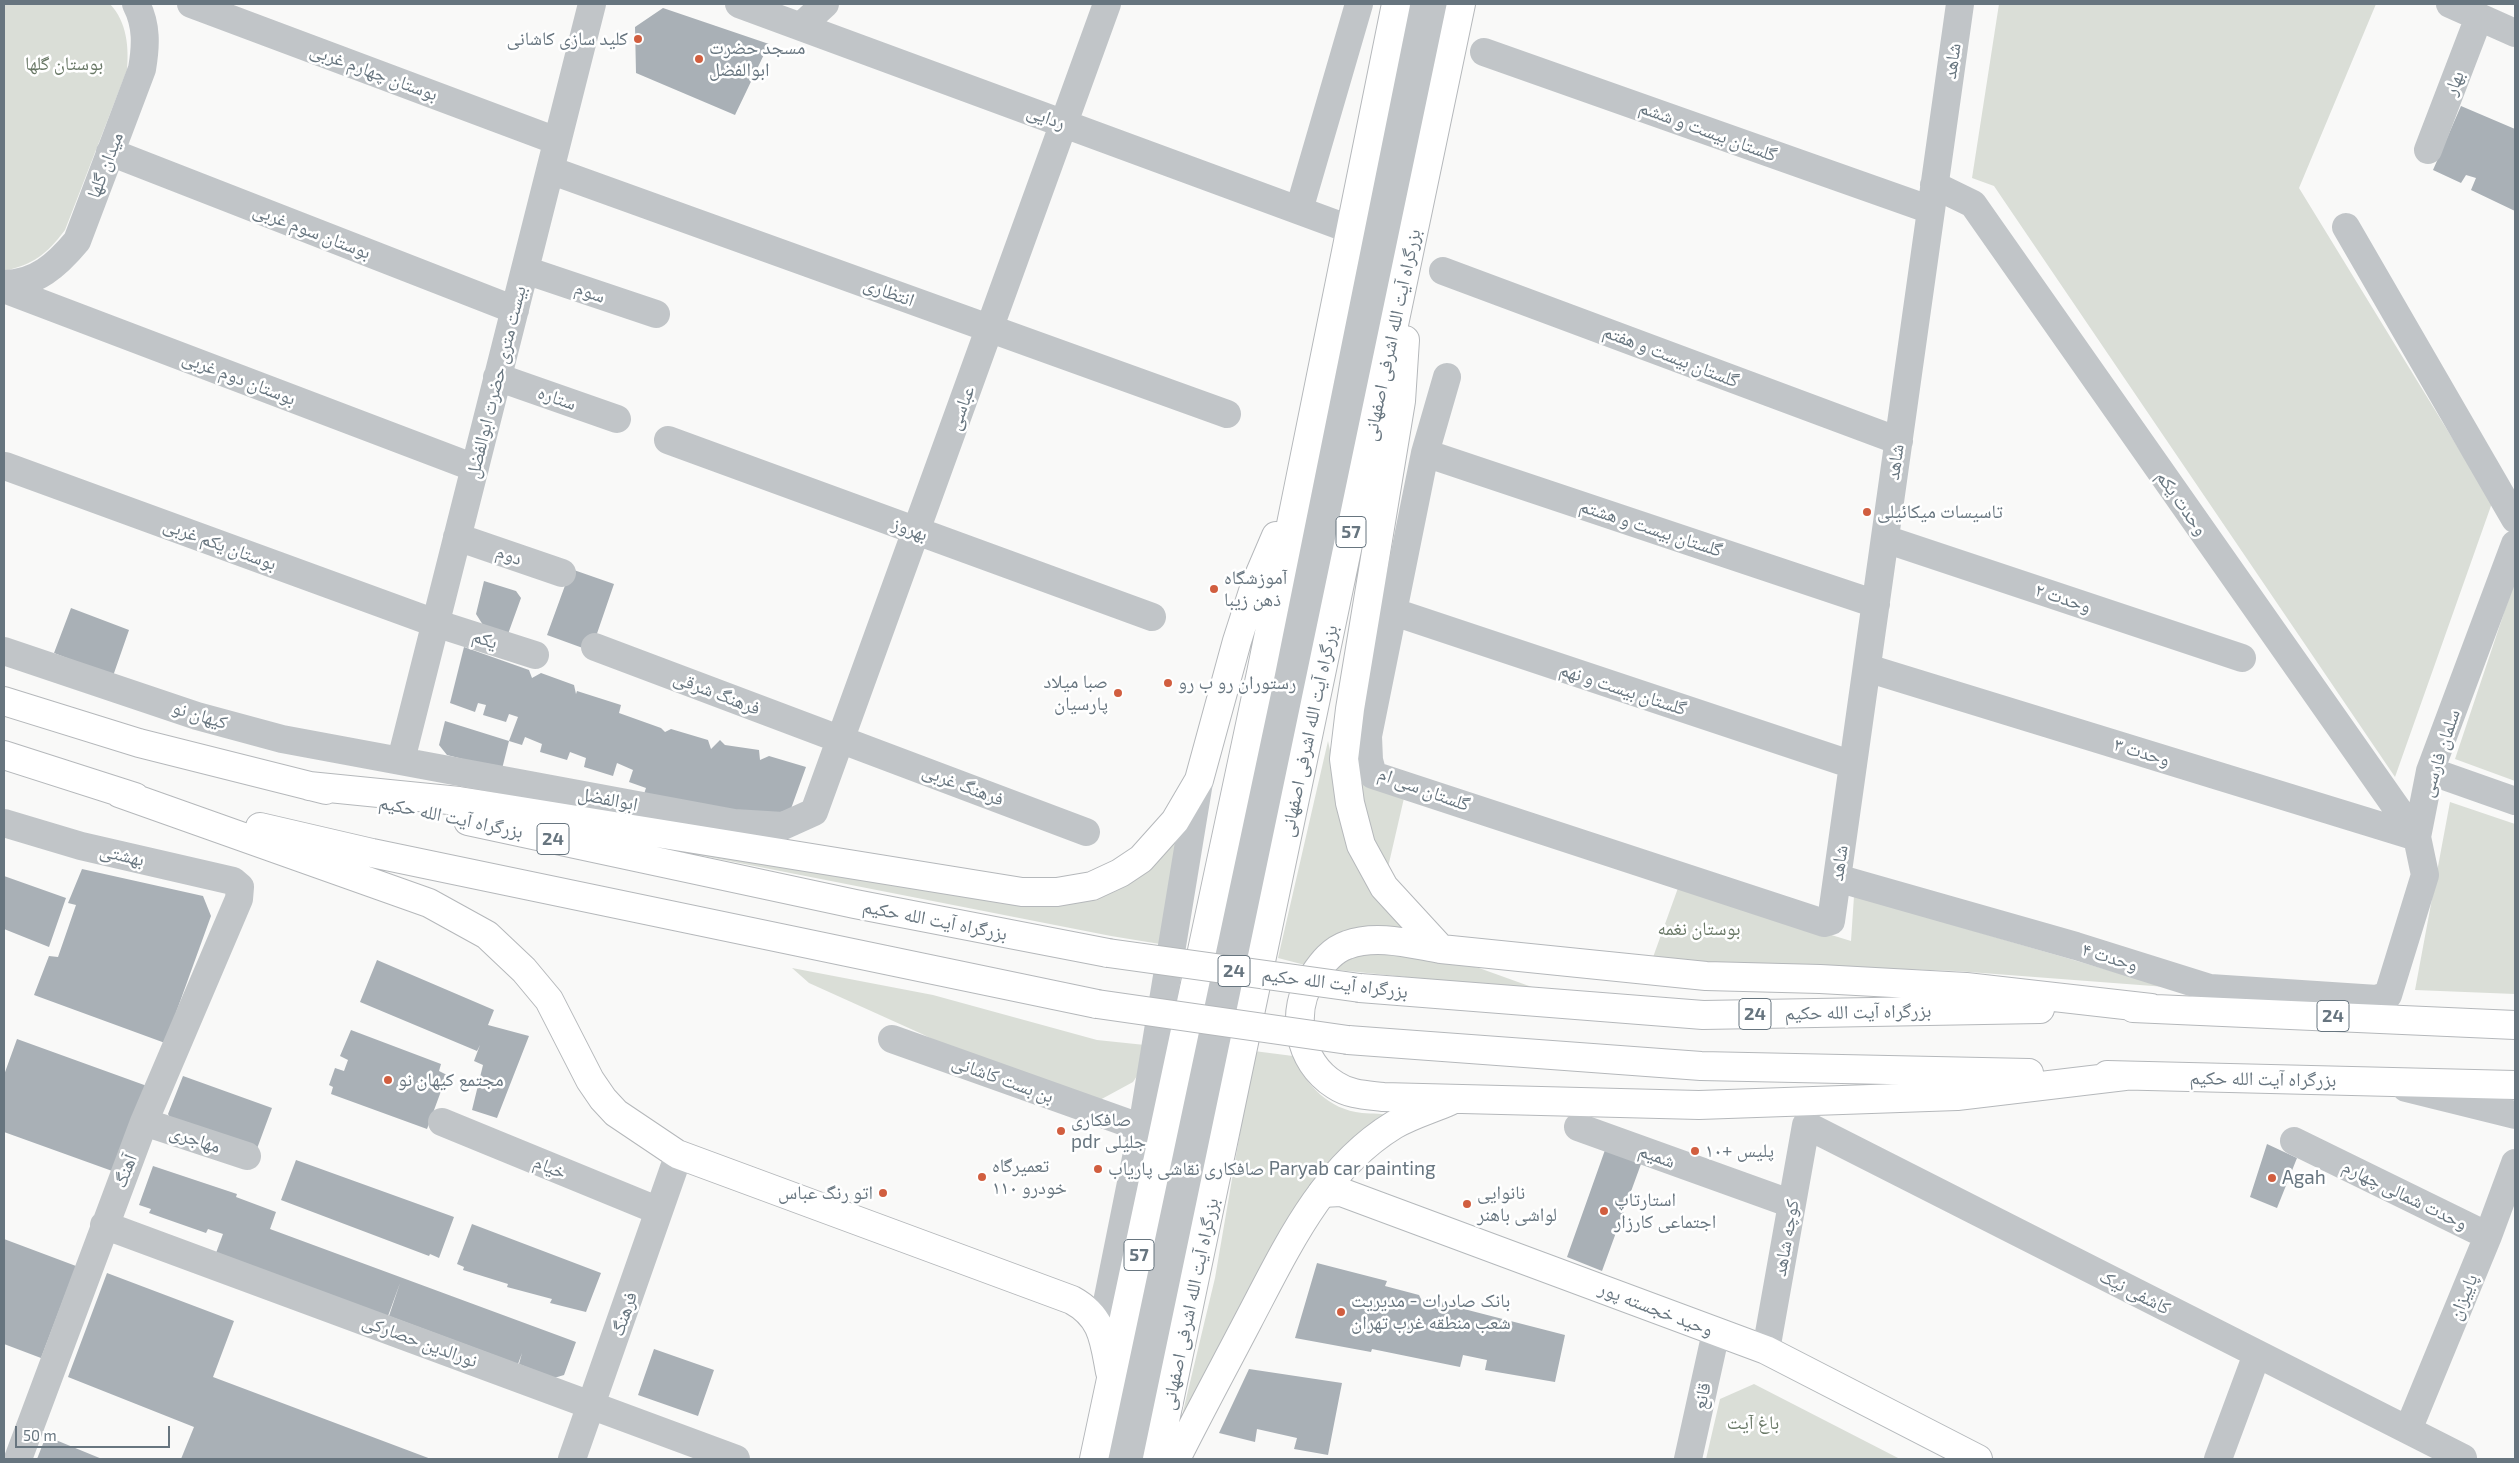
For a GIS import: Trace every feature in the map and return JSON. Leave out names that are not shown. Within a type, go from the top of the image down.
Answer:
[{"type":"main road","name":"57","points":[[1094,1459],[1112,1384],[1330,323],[1403,4]]},
{"type":"main road","name":"بزرگراه آیت الله اشرفی اصفهانی","points":[[1157,1459],[1461,4]]},
{"type":"main road","points":[[1411,245],[1401,401],[1350,709],[1344,760],[1350,803],[1364,851],[1384,887],[1441,949]]},
{"type":"main road","points":[[309,786],[459,801],[1022,892],[1057,892],[1092,886],[1120,873],[1141,858],[1175,821],[1199,780],[1237,641],[1255,585],[1299,479]]},
{"type":"main road","name":"بزرگراه آیت الله حکیم","points":[[4,701],[139,743],[309,786],[855,904],[1108,953],[1360,988],[1703,1015],[2151,1008],[2515,1024]]},
{"type":"main road","name":"بزرگراه آیت الله حکیم","points":[[4,755],[119,793],[372,853],[1097,1004],[1348,1040],[1701,1066],[2515,1085]]},
{"type":"main road","points":[[119,793],[429,903],[487,935],[524,970],[549,1000],[590,1080],[616,1113],[676,1154],[1072,1300],[1087,1308],[1097,1321],[1101,1332],[1112,1384]]},
{"type":"main road","points":[[2125,1076],[1957,1096],[1708,1105],[1374,1096],[1355,1094],[1335,1086],[1316,1069],[1304,1049],[1300,1005],[1305,988],[1325,959],[1346,945],[1368,940],[1706,976],[1820,979],[1966,987],[2151,1008]]},
{"type":"main road","points":[[1176,1459],[1276,1267],[1300,1224],[1322,1193],[1340,1170],[1362,1149],[1394,1125],[1458,1098]]},
{"type":"main road","name":"وحید خجسته پور","points":[[1322,1193],[1341,1192],[1360,1198],[1766,1350],[1978,1459]]},
{"type":"street","name":"میدان گلها","points":[[4,284],[18,284],[37,277],[60,262],[76,241],[142,69],[146,49],[145,29],[136,4]]},
{"type":"street","name":"بوستان چهارم غربی","points":[[191,4],[557,140]]},
{"type":"street","name":"بیست متری حضرت ابوالفضل","points":[[401,760],[592,4]]},
{"type":"street","name":"ردایی","points":[[739,4],[1352,230]]},
{"type":"street","points":[[801,26],[825,4]]},
{"type":"street","name":"عباسی","points":[[814,812],[1107,4]]},
{"type":"street","points":[[1115,1459],[1165,1235],[1199,1053],[1225,944],[1293,594],[1359,296],[1403,4],[1359,4],[1299,210]]},
{"type":"street","points":[[1137,1459],[1226,1057],[1290,746],[1318,588],[1440,4]]},
{"type":"street","name":"شاهد","points":[[1831,921],[1960,4]]},
{"type":"street","points":[[2450,4],[2515,33]]},
{"type":"street","name":"بهار","points":[[2428,150],[2479,17]]},
{"type":"street","name":"گلستان بیست و ششم","points":[[1484,52],[1933,198]]},
{"type":"street","name":"بوستان سوم غربی","points":[[110,152],[514,310]]},
{"type":"street","name":"انتظاری","points":[[550,170],[1227,414]]},
{"type":"street","name":"وحدت یکم","points":[[1933,198],[1973,204],[2417,837]]},
{"type":"street","points":[[2346,227],[2515,519]]},
{"type":"street","name":"سوم","points":[[525,270],[656,314]]},
{"type":"street","name":"گلستان بیست و هفتم","points":[[1443,270],[1898,441]]},
{"type":"street","name":"بوستان دوم غربی","points":[[4,289],[475,468]]},
{"type":"street","name":"گلستان سی ام","points":[[1447,377],[1425,453],[1368,736],[1369,760],[1373,774],[1824,923],[1831,921]]},
{"type":"street","name":"ستاره","points":[[498,378],[617,419]]},
{"type":"street","name":"بهروز","points":[[668,440],[1152,617]]},
{"type":"street","name":"گلستان بیست و هشتم","points":[[1425,453],[1876,604]]},
{"type":"street","name":"بوستان یکم غربی","points":[[5,466],[436,623]]},
{"type":"street","name":"دوم","points":[[457,537],[562,573]]},
{"type":"street","name":"وحدت ۲","points":[[1885,539],[2242,658]]},
{"type":"street","name":"سلمان فارسی","points":[[2388,995],[2424,875],[2417,837],[2430,771],[2515,544]]},
{"type":"street","name":"گلستان بیست و نهم","points":[[1394,612],[1853,765]]},
{"type":"street","name":"یکم","points":[[436,623],[535,655]]},
{"type":"street","name":"فرهنگ شرقی","points":[[595,647],[840,739]]},
{"type":"street","name":"کیهان نو","points":[[4,651],[206,718],[282,739],[401,760]]},
{"type":"street","name":"وحدت ۳","points":[[1867,668],[2417,837]]},
{"type":"street","name":"فرهنگ غربی","points":[[840,739],[1086,832]]},
{"type":"street","name":"ابوالفضل","points":[[401,760],[734,823],[784,826],[814,812]]},
{"type":"street","points":[[2430,771],[2515,801]]},
{"type":"street","points":[[1101,1332],[1142,1128],[1199,780]]},
{"type":"street","name":"بهشتی","points":[[4,823],[81,846],[233,881],[240,887]]},
{"type":"street","name":"وحدت ۴","points":[[1837,878],[2076,946],[2210,988],[2377,999],[2388,995]]},
{"type":"street","name":"آهنگ","points":[[18,1459],[104,1224],[144,1122],[239,898],[240,887]]},
{"type":"street","name":"بن بست کاشانی","points":[[892,1040],[1142,1128]]},
{"type":"street","points":[[2378,1082],[2515,1115]]},
{"type":"street","name":"مهاجری","points":[[144,1122],[247,1156]]},
{"type":"street","name":"خیام","points":[[442,1122],[659,1211]]},
{"type":"street","name":"کوچه شاهد","points":[[1766,1350],[1806,1125]]},
{"type":"street","name":"کاشفی نیک","points":[[1806,1125],[2463,1458]]},
{"type":"street","name":"شمیم","points":[[1578,1127],[1792,1204]]},
{"type":"street","name":"وحدت شمالی چهارم","points":[[2294,1142],[2488,1236]]},
{"type":"street","name":"پاییزان","points":[[2408,1430],[2488,1236],[2515,1163]]},
{"type":"street","name":"فرهنگ","points":[[572,1459],[593,1405],[674,1168]]},
{"type":"street","name":"نورالدین حصارکی","points":[[104,1224],[736,1459]]},
{"type":"street","name":"قانع","points":[[1688,1459],[1716,1332]]},
{"type":"street","points":[[2218,1459],[2257,1354]]},
{"type":"green space","name":"بوستان گلها","points":[[4,4],[110,4],[116,11],[126,35],[128,53],[127,70],[65,230],[52,246],[39,257],[24,265],[4,271]]},
{"type":"green space","points":[[1999,4],[2376,4],[2299,188],[2492,503],[2395,777],[1994,186],[1972,178]]},
{"type":"green space","points":[[2515,580],[2515,781],[2455,759]]},
{"type":"green space","points":[[1328,741],[1334,769],[1418,937],[1322,945],[1305,965],[1278,958]]},
{"type":"green space","points":[[1353,781],[1404,798],[1386,876]]},
{"type":"green space","points":[[2450,802],[2515,824],[2515,994],[2415,990]]},
{"type":"green space","points":[[1188,821],[1166,945],[1111,936],[566,829],[1039,900]]},
{"type":"green space","name":"بوستان نغمه","points":[[1678,888],[1851,941],[1854,896],[2166,987],[1956,971],[1652,960]]},
{"type":"green space","points":[[1362,951],[1430,956],[1479,968],[1543,991],[1328,969]]},
{"type":"green space","points":[[792,968],[933,995],[1097,1040],[1145,1045],[1141,1070],[1133,1082],[1098,1101],[1034,1090],[922,1034],[809,983]]},
{"type":"green space","points":[[1254,1051],[1293,1056],[1312,1086],[1339,1107],[1362,1113],[1393,1116],[1354,1145],[1175,1445],[1215,1278]]},
{"type":"green space","name":"باغ آیت","points":[[1754,1384],[1900,1459],[1706,1459],[1720,1399]]},
{"type":"building","name":"مسجد حضرت ابوالفضل","points":[[663,8],[769,44],[735,115],[636,73],[635,27]]},
{"type":"building","points":[[2461,106],[2515,129],[2515,211],[2471,190],[2476,178],[2466,175],[2461,183],[2433,170]]},
{"type":"building","points":[[571,569],[614,584],[591,651],[547,635]]},
{"type":"building","points":[[484,581],[516,591],[521,598],[508,634],[483,625],[476,614]]},
{"type":"building","points":[[71,608],[129,630],[113,676],[54,653]]},
{"type":"building","points":[[464,647],[529,670],[532,678],[541,673],[574,685],[576,694],[577,691],[621,705],[619,713],[661,728],[665,732],[671,729],[708,740],[711,749],[720,740],[725,745],[759,750],[760,760],[769,756],[806,767],[788,817],[642,800],[646,788],[629,782],[633,770],[617,763],[613,776],[584,767],[586,758],[570,752],[567,760],[540,752],[542,744],[525,737],[522,745],[509,741],[518,717],[509,714],[506,722],[483,715],[486,705],[478,703],[475,712],[450,703]]},
{"type":"building","points":[[445,721],[509,741],[502,769],[447,755],[439,745]]},
{"type":"building","points":[[82,869],[203,896],[211,916],[165,1043],[34,995],[49,956],[58,957],[76,905],[68,903]]},
{"type":"building","points":[[4,876],[66,898],[49,947],[4,929]]},
{"type":"building","name":"مجتمع کیهان نو","points":[[377,960],[494,1010],[488,1025],[529,1036],[497,1118],[472,1110],[483,1065],[474,1061],[480,1045],[477,1051],[360,1002]]},
{"type":"building","name":"مجتمع کیهان نو","points":[[351,1030],[441,1064],[439,1071],[447,1075],[427,1129],[331,1094],[333,1087],[329,1085],[335,1068],[344,1071],[348,1060],[340,1056]]},
{"type":"building","points":[[17,1039],[147,1086],[115,1172],[4,1132],[4,1075]]},
{"type":"building","points":[[183,1076],[272,1108],[255,1154],[172,1121],[168,1114]]},
{"type":"building","name":"Agah","points":[[2267,1144],[2297,1158],[2277,1208],[2250,1197]]},
{"type":"building","name":"استارتاپ اجتماعی کارزار","points":[[1605,1150],[1641,1164],[1602,1271],[1567,1257]]},
{"type":"building","points":[[296,1160],[454,1217],[439,1258],[430,1254],[429,1256],[281,1200]]},
{"type":"building","points":[[153,1166],[237,1194],[236,1197],[276,1212],[270,1229],[576,1342],[564,1375],[554,1378],[519,1364],[522,1353],[518,1364],[389,1316],[400,1283],[388,1316],[216,1253],[223,1234],[208,1229],[206,1233],[149,1213],[151,1209],[139,1205]]},
{"type":"building","points":[[472,1224],[601,1273],[586,1312],[550,1303],[552,1299],[507,1287],[508,1284],[463,1270],[464,1267],[457,1264]]},
{"type":"building","points":[[4,1239],[76,1266],[41,1358],[4,1344]]},
{"type":"building","points":[[1317,1263],[1387,1281],[1385,1286],[1419,1295],[1424,1305],[1426,1297],[1460,1308],[1565,1335],[1555,1382],[1485,1370],[1487,1360],[1463,1355],[1460,1367],[1372,1349],[1371,1352],[1295,1338]]},
{"type":"building","points":[[107,1273],[234,1321],[213,1377],[431,1459],[181,1459],[194,1427],[68,1377]]},
{"type":"building","points":[[654,1349],[714,1370],[698,1416],[638,1395]]},
{"type":"building","points":[[1249,1369],[1342,1383],[1328,1455],[1294,1449],[1297,1438],[1257,1429],[1255,1442],[1219,1433]]},
{"type":"building","points":[[46,1436],[102,1459],[37,1459]]},
{"type":"place","name":"کلید سازی کاشانی","points":[[638,39]]},
{"type":"place","name":"مسجد حضرت ابوالفضل","points":[[699,59]]},
{"type":"place","name":"تاسیسات میکائیلی","points":[[1867,512]]},
{"type":"place","name":"آموزشگاه ذهن زیبا","points":[[1214,589]]},
{"type":"place","name":"رستوران رو ب رو","points":[[1168,683]]},
{"type":"place","name":"صبا میلاد پارسیان","points":[[1118,693]]},
{"type":"place","name":"مجتمع کیهان نو","points":[[388,1080]]},
{"type":"place","name":"صافکاری pdr جلیلی","points":[[1061,1131]]},
{"type":"place","name":"پلیس +۱۰","points":[[1695,1151]]},
{"type":"place","name":"صافکاری نقاشی پاریاب Paryab car painting","points":[[1098,1169]]},
{"type":"place","name":"تعمیرگاه خودرو ۱۱۰","points":[[982,1177]]},
{"type":"place","name":"Agah","points":[[2272,1178]]},
{"type":"place","name":"اتو رنگ عباس","points":[[883,1193]]},
{"type":"place","name":"نانوایی لواشی باهنر","points":[[1467,1204]]},
{"type":"place","name":"استارتاپ اجتماعی کارزار","points":[[1604,1211]]},
{"type":"place","name":"بانک صادرات - مدیریت شعب منطقه غرب تهران","points":[[1341,1312]]}]
